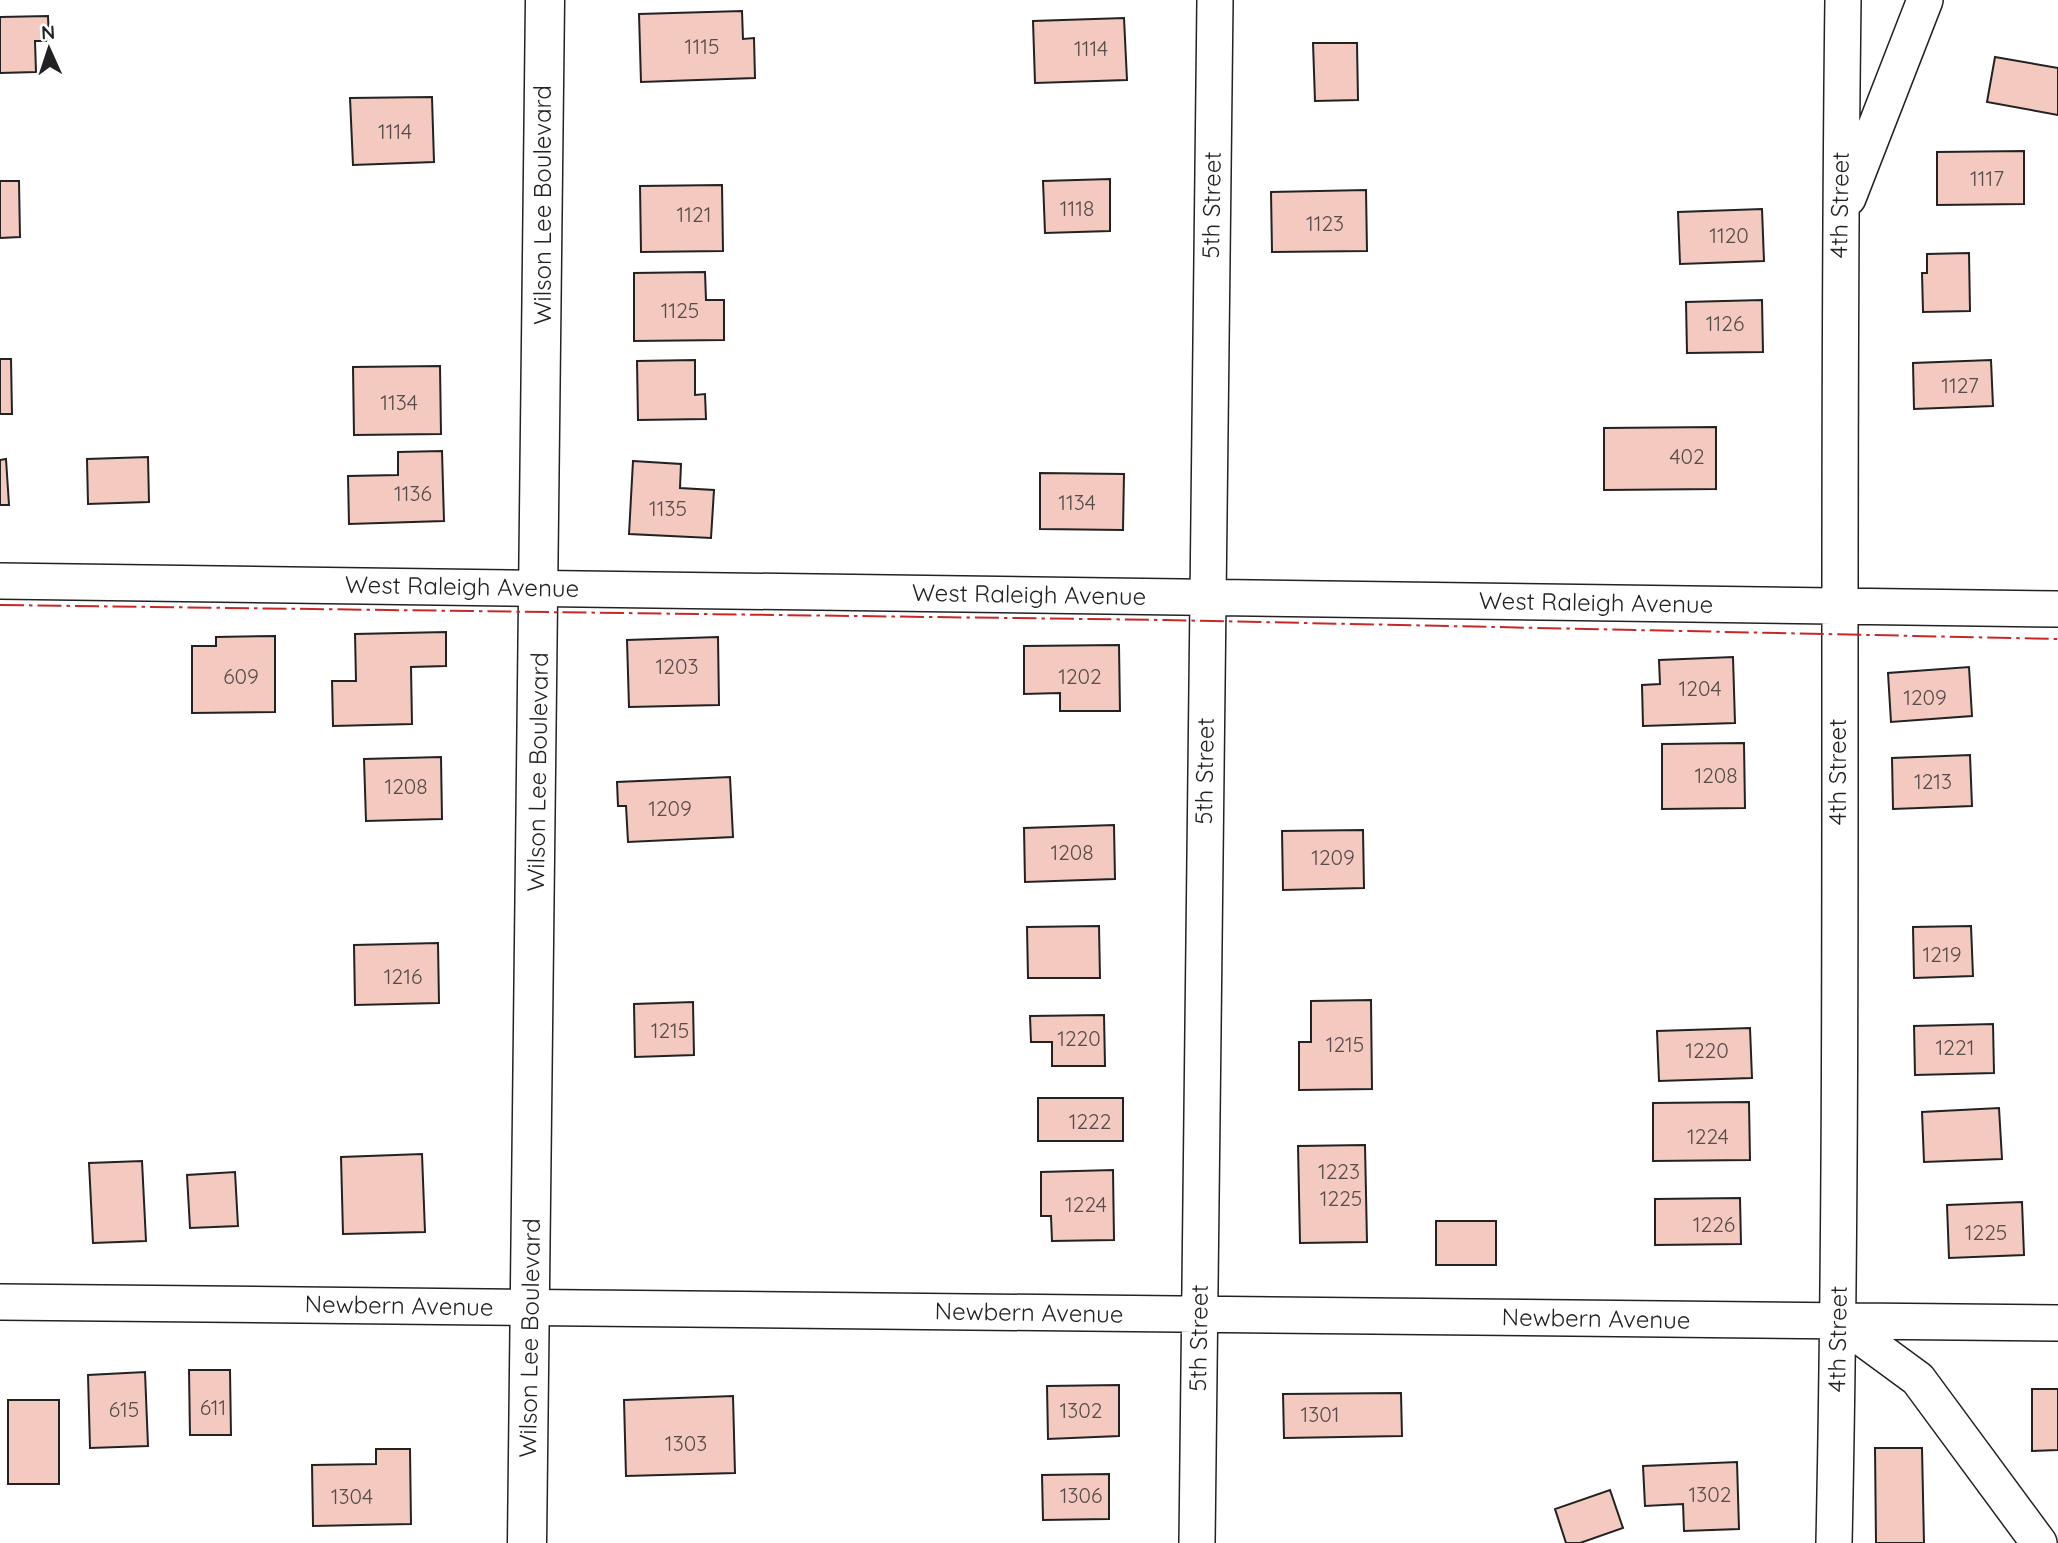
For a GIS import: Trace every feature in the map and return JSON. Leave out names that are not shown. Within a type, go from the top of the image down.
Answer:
[{"type":"street","name":"Wilson Lee Boulevard","points":[[527,1543],[545,0]]},
{"type":"street","name":"5th Street","points":[[1197,1543],[1215,0]]},
{"type":"street","name":"4th Street","points":[[1834,1543],[1839,1321],[1838,606],[1843,0]]},
{"type":"street","points":[[1840,218],[1925,0]]},
{"type":"street","name":"West Raleigh Avenue","points":[[0,581],[2058,609]]},
{"type":"street","name":"Newbern Avenue","points":[[0,1302],[2058,1323]]},
{"type":"street","points":[[1839,1321],[1918,1379],[2039,1543]]},
{"type":"building","points":[[742,11],[743,39],[754,38],[755,78],[641,82],[639,14]]},
{"type":"building","points":[[48,16],[49,41],[35,41],[36,72],[0,73],[0,17]]},
{"type":"building","points":[[1124,18],[1127,80],[1035,83],[1033,21]]},
{"type":"building","points":[[1313,43],[1357,43],[1358,100],[1315,101]]},
{"type":"building","points":[[1995,57],[2058,68],[2058,115],[1987,102]]},
{"type":"building","points":[[432,97],[434,162],[353,165],[350,98]]},
{"type":"building","points":[[2024,151],[2024,204],[1937,205],[1937,152]]},
{"type":"building","points":[[1110,179],[1110,231],[1045,233],[1043,181]]},
{"type":"building","points":[[0,181],[19,181],[20,237],[0,238]]},
{"type":"building","points":[[722,185],[723,251],[641,252],[640,186]]},
{"type":"building","points":[[1366,190],[1367,251],[1272,252],[1271,192]]},
{"type":"building","points":[[1762,209],[1764,261],[1680,264],[1678,212]]},
{"type":"building","points":[[1969,253],[1970,311],[1923,312],[1922,273],[1927,273],[1927,254]]},
{"type":"building","points":[[705,272],[706,300],[724,300],[724,340],[634,341],[634,273]]},
{"type":"building","points":[[1762,300],[1763,352],[1687,353],[1686,302]]},
{"type":"building","points":[[0,359],[11,359],[12,414],[0,414]]},
{"type":"building","points":[[695,360],[695,395],[705,394],[706,419],[638,420],[637,361]]},
{"type":"building","points":[[1991,360],[1993,406],[1914,409],[1913,363]]},
{"type":"building","points":[[440,366],[441,434],[354,435],[353,367]]},
{"type":"building","points":[[1716,427],[1716,489],[1604,490],[1604,428]]},
{"type":"building","points":[[442,451],[444,521],[349,524],[348,476],[398,475],[398,452]]},
{"type":"building","points":[[148,457],[149,502],[88,504],[87,459]]},
{"type":"building","points":[[6,459],[9,505],[0,505],[0,460]]},
{"type":"building","points":[[633,461],[681,464],[680,488],[714,490],[711,538],[629,534]]},
{"type":"building","points":[[1040,473],[1124,474],[1123,530],[1040,529]]},
{"type":"building","points":[[446,632],[446,666],[411,667],[412,724],[333,726],[332,681],[356,681],[355,634]]},
{"type":"building","points":[[275,636],[275,712],[192,713],[192,646],[216,646],[216,637]]},
{"type":"building","points":[[718,637],[719,705],[629,707],[627,640]]},
{"type":"building","points":[[1119,645],[1120,711],[1060,711],[1060,693],[1024,694],[1024,646]]},
{"type":"building","points":[[1733,657],[1735,723],[1643,726],[1642,685],[1660,684],[1659,660]]},
{"type":"building","points":[[1969,667],[1972,716],[1891,722],[1888,673]]},
{"type":"building","points":[[1744,743],[1745,808],[1662,809],[1662,744]]},
{"type":"building","points":[[1970,755],[1972,806],[1893,809],[1892,758]]},
{"type":"building","points":[[441,757],[442,819],[366,821],[364,759]]},
{"type":"building","points":[[730,777],[733,837],[628,842],[626,806],[618,806],[617,782]]},
{"type":"building","points":[[1114,825],[1115,879],[1025,882],[1024,828]]},
{"type":"building","points":[[1363,830],[1364,888],[1283,890],[1282,831]]},
{"type":"building","points":[[1099,926],[1100,978],[1028,978],[1027,927]]},
{"type":"building","points":[[1971,926],[1973,976],[1914,978],[1913,927]]},
{"type":"building","points":[[438,943],[439,1003],[355,1005],[354,945]]},
{"type":"building","points":[[1371,1000],[1372,1089],[1299,1090],[1299,1042],[1311,1042],[1311,1001]]},
{"type":"building","points":[[693,1002],[694,1055],[635,1057],[634,1004]]},
{"type":"building","points":[[1104,1015],[1105,1066],[1052,1066],[1052,1042],[1031,1042],[1030,1016]]},
{"type":"building","points":[[1993,1024],[1994,1073],[1915,1075],[1914,1026]]},
{"type":"building","points":[[1750,1028],[1752,1078],[1659,1081],[1657,1031]]},
{"type":"building","points":[[1038,1098],[1123,1098],[1123,1141],[1038,1141]]},
{"type":"building","points":[[1749,1102],[1750,1160],[1653,1161],[1653,1103]]},
{"type":"building","points":[[1999,1108],[2002,1159],[1924,1162],[1922,1112]]},
{"type":"building","points":[[1365,1145],[1367,1242],[1300,1243],[1298,1146]]},
{"type":"building","points":[[422,1154],[425,1232],[343,1234],[341,1157]]},
{"type":"building","points":[[142,1161],[146,1241],[93,1243],[89,1163]]},
{"type":"building","points":[[1113,1170],[1114,1240],[1052,1241],[1051,1216],[1041,1216],[1041,1172]]},
{"type":"building","points":[[235,1172],[238,1226],[190,1228],[187,1175]]},
{"type":"building","points":[[1740,1198],[1741,1244],[1655,1245],[1655,1199]]},
{"type":"building","points":[[2022,1202],[2024,1255],[1949,1258],[1947,1205]]},
{"type":"building","points":[[1436,1221],[1496,1221],[1496,1265],[1436,1265]]},
{"type":"building","points":[[189,1370],[230,1370],[231,1435],[190,1435]]},
{"type":"building","points":[[145,1372],[148,1446],[90,1448],[88,1375]]},
{"type":"building","points":[[1119,1385],[1119,1436],[1048,1439],[1047,1386]]},
{"type":"building","points":[[2032,1389],[2058,1389],[2058,1450],[2032,1451]]},
{"type":"building","points":[[1401,1393],[1402,1436],[1284,1438],[1283,1394]]},
{"type":"building","points":[[733,1396],[735,1473],[626,1476],[624,1400]]},
{"type":"building","points":[[8,1400],[59,1400],[59,1484],[8,1484]]},
{"type":"building","points":[[1875,1448],[1922,1448],[1924,1543],[1876,1543]]},
{"type":"building","points":[[376,1449],[410,1449],[411,1524],[313,1526],[312,1465],[376,1464]]},
{"type":"building","points":[[1737,1462],[1739,1529],[1684,1531],[1683,1504],[1645,1506],[1643,1466]]},
{"type":"building","points":[[1109,1474],[1109,1519],[1043,1520],[1042,1475]]},
{"type":"building","points":[[1610,1490],[1623,1528],[1580,1543],[1566,1543],[1555,1509]]},
{"type":"power","points":[[0,605],[1165,620],[2058,639]]}]
